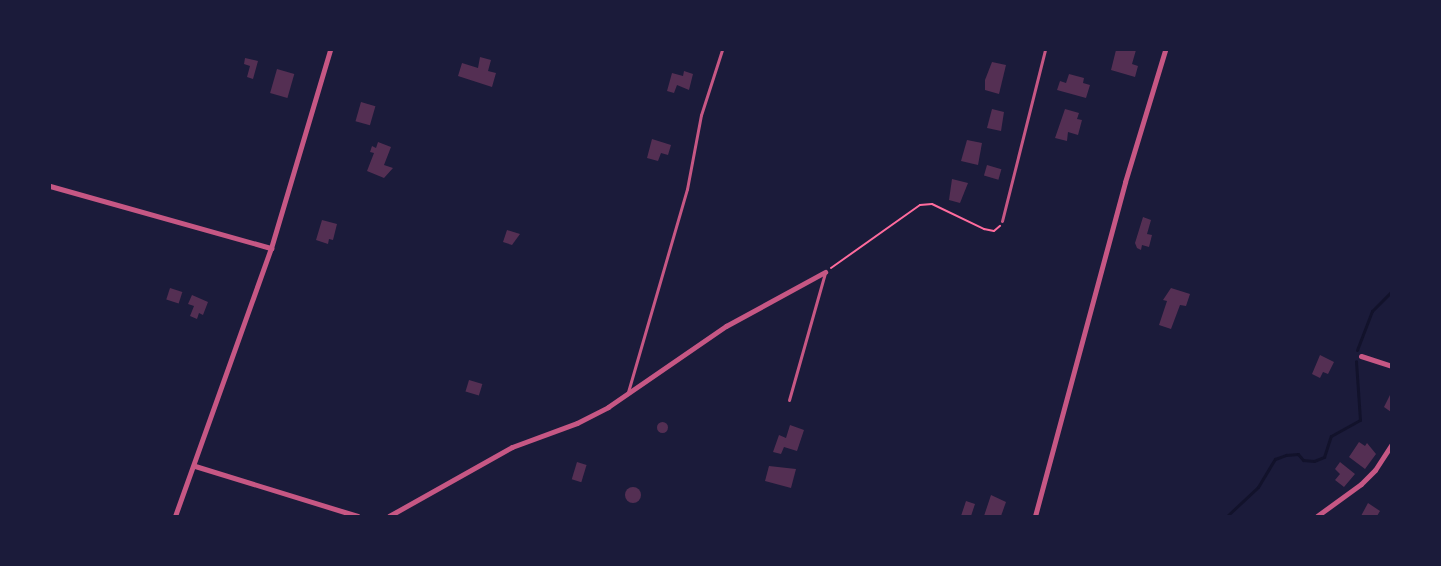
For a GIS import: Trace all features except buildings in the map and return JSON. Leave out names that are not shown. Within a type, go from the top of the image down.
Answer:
[{"type":"street","points":[[175,516],[195,466],[271,248],[330,50]]},
{"type":"street","points":[[1035,516],[1125,182],[1165,50]]},
{"type":"street","points":[[50,186],[271,248]]},
{"type":"street","points":[[389,516],[512,447],[585,419],[726,326],[825,272]]},
{"type":"street","points":[[1361,356],[1391,366]]},
{"type":"street","points":[[1318,516],[1361,484],[1376,470],[1391,445]]},
{"type":"street","points":[[195,466],[358,516]]},
{"type":"lane","points":[[628,392],[687,189],[701,115],[722,50]]},
{"type":"lane","points":[[1002,221],[1045,50]]},
{"type":"lane","points":[[789,400],[825,272]]},
{"type":"path","points":[[825,272],[920,204],[932,204],[994,231],[1000,229],[1002,221]]},
{"type":"waterway","points":[[1357,350],[1372,311],[1391,292]]},
{"type":"waterway","points":[[1227,516],[1258,487],[1275,459],[1286,455],[1298,454],[1303,460],[1314,461],[1324,457],[1331,436],[1360,420],[1356,361]]}]
